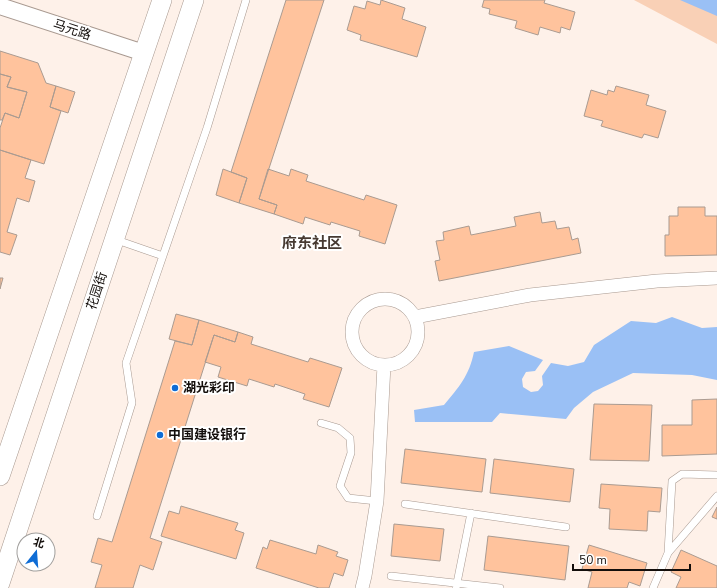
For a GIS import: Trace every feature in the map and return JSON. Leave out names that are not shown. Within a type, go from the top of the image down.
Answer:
[{"type":"main road","points":[[0,476],[162,0]]},
{"type":"main road","name":"花园街","points":[[0,583],[194,0]]},
{"type":"street","name":"马元路","points":[[0,6],[144,53]]},
{"type":"street","points":[[415,317],[530,295],[657,281],[717,278]]},
{"type":"street","points":[[380,299],[390,299],[401,302],[409,308],[415,317],[418,334],[413,350],[401,361],[384,365],[373,363],[364,357],[357,349],[352,339],[352,328],[355,318],[361,309],[370,302],[380,299]]},
{"type":"street","points":[[362,588],[377,501],[384,365]]},
{"type":"lane","points":[[97,516],[132,403],[126,363],[207,128],[246,0]]},
{"type":"lane","points":[[114,239],[163,256]]},
{"type":"lane","points":[[321,423],[338,428],[350,438],[351,453],[340,486],[348,498],[377,501]]},
{"type":"lane","points":[[668,553],[672,481],[682,474],[717,475]]},
{"type":"lane","points":[[653,588],[668,553],[717,496]]},
{"type":"lane","points":[[405,504],[566,527]]},
{"type":"lane","points":[[456,586],[471,514]]},
{"type":"lane","points":[[391,576],[456,586],[500,588]]},
{"type":"shaded area","points":[[634,0],[717,0],[717,44]]},
{"type":"water","points":[[680,0],[717,0],[717,16]]},
{"type":"water","points":[[672,317],[702,328],[717,327],[717,380],[692,375],[633,373],[593,392],[574,408],[566,419],[500,413],[492,422],[415,422],[414,410],[444,405],[459,387],[466,375],[474,352],[509,346],[543,360],[535,371],[526,372],[522,379],[523,387],[531,392],[538,391],[543,385],[542,376],[551,363],[568,366],[584,362],[594,345],[631,321],[656,323]]},
{"type":"building","points":[[286,0],[324,0],[259,199],[277,205],[274,214],[239,203],[247,178],[231,172]]},
{"type":"building","points":[[381,0],[405,8],[402,19],[426,27],[417,57],[360,40],[361,35],[347,30],[354,6],[365,9],[367,1],[380,5]]},
{"type":"building","points":[[484,0],[545,0],[544,3],[575,12],[570,30],[561,27],[560,33],[540,27],[538,35],[515,28],[517,21],[489,14],[490,9],[482,7]]},
{"type":"building","points":[[0,51],[38,63],[46,83],[56,86],[50,107],[61,111],[44,164],[0,150],[0,128],[5,113],[19,118],[27,92],[7,87],[11,77],[0,74]]},
{"type":"building","points":[[0,74],[11,77],[7,87],[27,92],[19,118],[5,113],[2,120],[0,120]]},
{"type":"building","points":[[56,86],[75,92],[68,113],[50,107]]},
{"type":"building","points":[[616,86],[649,95],[646,105],[666,111],[658,138],[644,134],[642,138],[601,126],[603,121],[584,116],[591,90],[607,95],[608,90],[614,92]]},
{"type":"building","points":[[0,150],[31,160],[25,178],[35,181],[29,202],[17,198],[7,232],[17,235],[10,255],[0,252]]},
{"type":"building","points":[[223,169],[247,178],[239,203],[216,195]]},
{"type":"building","points":[[268,169],[289,176],[291,169],[308,175],[306,181],[364,200],[366,195],[397,205],[385,244],[359,236],[360,231],[331,222],[330,225],[305,217],[303,224],[274,214],[277,205],[259,199]]},
{"type":"building","points":[[678,207],[705,207],[705,216],[717,216],[717,255],[665,256],[665,235],[669,235],[669,216],[678,216]]},
{"type":"building","points":[[540,212],[542,223],[555,221],[557,229],[569,227],[572,240],[578,238],[581,253],[439,281],[435,261],[440,260],[436,241],[444,240],[443,232],[469,226],[471,235],[516,226],[514,217]]},
{"type":"building","points":[[0,278],[3,278],[0,289]]},
{"type":"building","points":[[176,314],[199,320],[192,345],[169,339]]},
{"type":"building","points":[[199,320],[238,332],[235,342],[214,335],[150,538],[162,542],[153,570],[140,565],[133,588],[95,588],[102,565],[91,562],[98,538],[112,542],[175,341],[192,345]]},
{"type":"building","points":[[238,332],[253,337],[251,344],[308,362],[310,358],[342,368],[329,407],[303,399],[305,394],[275,384],[274,387],[249,379],[247,386],[218,377],[221,367],[205,362],[214,335],[235,342]]},
{"type":"building","points":[[717,399],[717,454],[662,456],[662,425],[692,425],[692,400]]},
{"type":"building","points":[[594,404],[652,405],[649,461],[590,460]]},
{"type":"building","points":[[405,449],[486,459],[482,492],[401,483]]},
{"type":"building","points":[[494,459],[574,469],[570,502],[490,493]]},
{"type":"building","points":[[601,484],[662,488],[660,512],[648,511],[647,531],[609,529],[610,509],[599,508]]},
{"type":"building","points":[[181,506],[238,523],[235,530],[244,533],[236,559],[161,536],[169,511],[179,514]]},
{"type":"building","points":[[717,507],[717,519],[712,517]]},
{"type":"building","points":[[394,524],[444,529],[440,561],[391,556]]},
{"type":"building","points":[[488,536],[569,546],[565,580],[484,570]]},
{"type":"building","points":[[270,540],[316,554],[318,545],[338,552],[336,556],[348,560],[343,576],[334,573],[329,588],[319,588],[256,568],[263,547],[267,549]]},
{"type":"building","points":[[589,545],[647,563],[640,586],[629,582],[627,588],[588,588],[592,572],[582,569]]},
{"type":"building","points":[[681,550],[717,566],[717,588],[676,588],[681,577],[671,572]]},
{"type":"place","name":"湖光彩印","points":[[175,388]]},
{"type":"place","name":"中国建设银行","points":[[160,435]]},
{"type":"district","name":"府东社区","points":[[312,243]]}]
